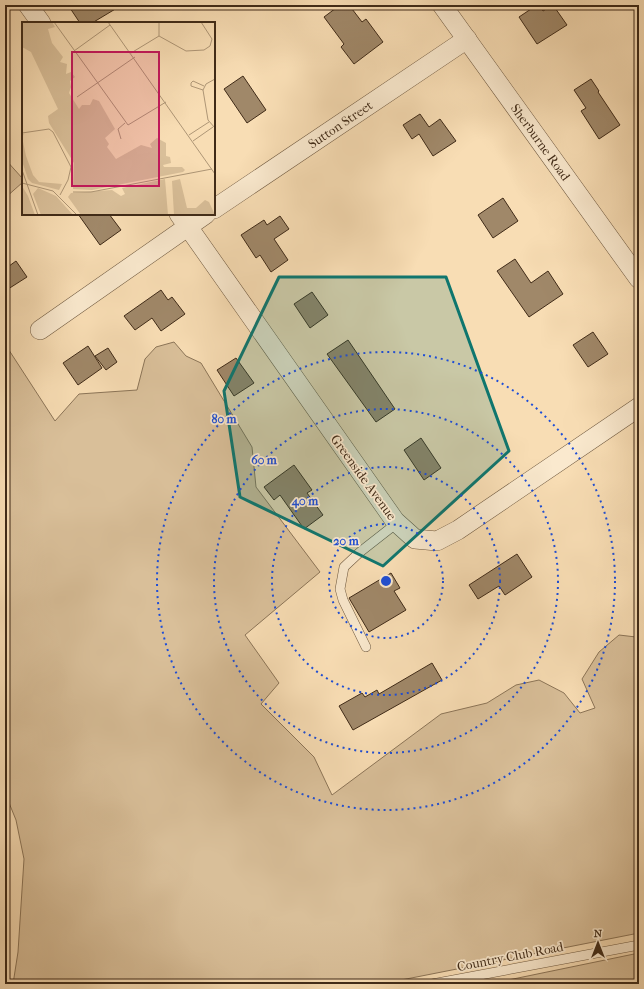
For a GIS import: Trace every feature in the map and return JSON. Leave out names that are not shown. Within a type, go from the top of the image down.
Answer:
[{"type":"street","points":[[28,5],[40,22]]},
{"type":"street","name":"Sherburne Road","points":[[443,6],[639,279]]},
{"type":"street","name":"Sutton Street","points":[[215,208],[466,39]]},
{"type":"street","points":[[40,330],[183,220],[202,215]]},
{"type":"street","name":"Greenside Avenue","points":[[183,220],[395,521],[415,539],[437,541],[458,530],[639,407]]},
{"type":"lane","points":[[366,647],[343,600],[340,589],[344,567],[360,552],[397,523]]},
{"type":"lane","name":"Country Club Road","points":[[432,984],[639,945]]},
{"type":"highlighted area","points":[[279,277],[446,277],[509,451],[383,566],[240,497],[224,391]]},
{"type":"shaded area","points":[[5,159],[22,178],[22,183],[5,198]]},
{"type":"shaded area","points":[[174,342],[186,356],[201,363],[252,447],[256,487],[320,572],[245,635],[279,683],[261,704],[314,757],[332,795],[441,714],[487,703],[516,685],[539,680],[564,693],[580,713],[595,708],[582,679],[599,652],[619,635],[636,637],[639,640],[639,933],[381,984],[13,984],[18,952],[24,859],[16,820],[5,793],[5,344],[55,421],[79,394],[137,390],[145,359],[156,347]]},
{"type":"shaded area","points":[[639,953],[639,984],[489,984]]},
{"type":"building","points":[[68,5],[122,5],[94,22],[79,22]]},
{"type":"building","points":[[340,5],[349,5],[362,22],[366,19],[383,42],[354,64],[341,47],[344,44],[324,17]]},
{"type":"building","points":[[539,5],[543,11],[553,5],[567,25],[537,44],[519,17]]},
{"type":"building","points":[[243,76],[266,110],[247,123],[224,89]]},
{"type":"building","points":[[591,79],[620,125],[599,139],[581,111],[586,108],[574,90]]},
{"type":"building","points":[[420,114],[429,127],[440,119],[456,141],[433,156],[419,134],[412,139],[403,125]]},
{"type":"building","points":[[503,198],[518,221],[493,238],[478,215]]},
{"type":"building","points":[[79,215],[110,215],[121,230],[100,245]]},
{"type":"building","points":[[280,216],[289,229],[274,239],[288,260],[271,272],[260,255],[256,258],[241,235],[264,220],[267,225]]},
{"type":"building","points":[[515,259],[531,283],[548,271],[563,294],[529,317],[497,271]]},
{"type":"building","points":[[16,261],[27,277],[5,291],[5,269]]},
{"type":"building","points":[[161,290],[168,300],[172,297],[185,314],[161,331],[152,318],[135,330],[124,316]]},
{"type":"building","points":[[312,292],[328,315],[310,328],[294,304]]},
{"type":"building","points":[[593,332],[608,354],[588,367],[573,345]]},
{"type":"building","points":[[348,340],[395,409],[376,422],[327,354]]},
{"type":"building","points":[[88,346],[102,368],[78,385],[63,363]]},
{"type":"building","points":[[108,348],[117,362],[106,370],[95,356]]},
{"type":"building","points":[[236,358],[254,383],[234,396],[217,370]]},
{"type":"building","points":[[421,438],[441,468],[424,480],[404,450]]},
{"type":"building","points":[[294,465],[312,490],[307,493],[323,515],[304,529],[280,495],[274,500],[264,487]]},
{"type":"building","points":[[517,554],[532,577],[505,595],[499,586],[478,599],[469,585]]},
{"type":"building","points":[[391,573],[400,588],[394,591],[406,610],[369,632],[349,598]]},
{"type":"building","points":[[432,663],[442,680],[353,730],[339,706],[362,693],[365,697],[377,690],[379,694]]}]
